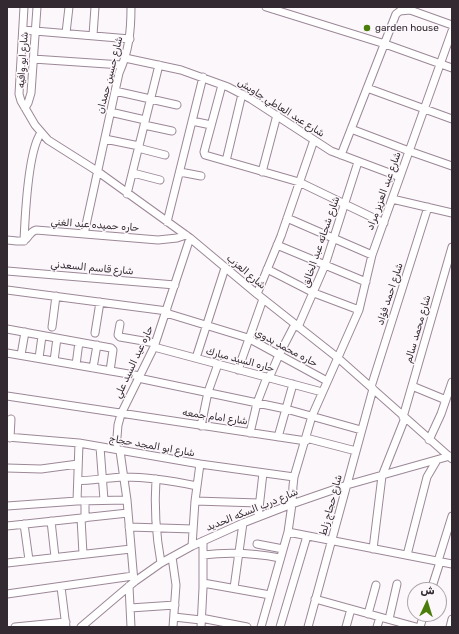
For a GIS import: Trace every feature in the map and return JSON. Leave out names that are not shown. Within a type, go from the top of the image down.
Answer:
[{"type":"street","name":"شارع ابو وافيه","points":[[24,7],[19,94],[25,108]]},
{"type":"street","name":"شارع ابو وافيه","points":[[25,108],[30,98],[36,7]]},
{"type":"street","points":[[66,33],[68,7]]},
{"type":"street","points":[[93,35],[95,7]]},
{"type":"street","name":"شارع حسين حمدان","points":[[84,234],[119,73],[126,58],[130,39],[131,7]]},
{"type":"street","points":[[266,7],[385,44],[452,68]]},
{"type":"street","points":[[341,155],[396,14],[410,8],[452,25]]},
{"type":"street","points":[[23,30],[130,39]]},
{"type":"street","name":"شارع عبد العزيز مراد","points":[[260,627],[288,532],[292,504],[292,486],[312,416],[359,310],[372,255],[452,31]]},
{"type":"street","name":"شارع عبد العاطي جاويش","points":[[126,58],[203,77],[222,85],[242,94],[314,140],[341,155],[400,177]]},
{"type":"street","points":[[33,59],[122,65]]},
{"type":"street","points":[[127,194],[158,65]]},
{"type":"street","points":[[167,222],[203,77]]},
{"type":"street","points":[[222,85],[204,152],[207,156],[299,182],[384,223]]},
{"type":"street","points":[[367,88],[452,118]]},
{"type":"street","points":[[115,91],[177,105]]},
{"type":"street","points":[[226,161],[242,94]]},
{"type":"street","name":"شارع العزب","points":[[25,108],[32,121],[48,140],[97,171],[188,237],[296,326],[338,358],[429,440],[451,457]]},
{"type":"street","points":[[110,112],[172,130]]},
{"type":"street","points":[[262,172],[277,115]]},
{"type":"street","points":[[192,121],[211,125]]},
{"type":"street","points":[[351,129],[452,166]]},
{"type":"street","points":[[7,240],[24,241],[27,194],[34,147],[41,133]]},
{"type":"street","points":[[105,139],[166,155]]},
{"type":"street","points":[[238,370],[267,270],[314,140]]},
{"type":"street","name":"شارع شحاته عبد الخالق","points":[[250,432],[257,403],[268,378],[279,355],[314,293],[325,265],[358,162]]},
{"type":"street","points":[[180,172],[201,176]]},
{"type":"street","points":[[132,173],[160,180]]},
{"type":"street","points":[[392,199],[452,213]]},
{"type":"street","name":"شارع احمد فؤاد","points":[[372,388],[428,207]]},
{"type":"street","points":[[287,218],[372,255]]},
{"type":"street","name":"حاره حميده عبد الغني","points":[[24,241],[31,232],[36,230],[158,240],[188,237]]},
{"type":"street","name":"حاره عيد السيد علي","points":[[131,627],[131,549],[128,513],[116,437],[120,414],[155,345],[175,285],[188,237]]},
{"type":"street","points":[[277,245],[366,282]]},
{"type":"street","name":"شارع محمد سالم","points":[[374,549],[382,476],[404,418],[452,247]]},
{"type":"street","points":[[196,358],[225,268]]},
{"type":"street","points":[[267,270],[314,293],[359,310]]},
{"type":"street","name":"شارع قاسم السعدني","points":[[7,271],[175,285]]},
{"type":"street","name":"حاره محمد بدوي","points":[[7,290],[166,312],[206,326],[248,338],[327,381]]},
{"type":"street","points":[[52,327],[56,296]]},
{"type":"street","points":[[95,333],[100,302]]},
{"type":"street","name":"حاره السيد مبارك","points":[[120,324],[118,335],[120,337],[155,345],[238,370],[322,392]]},
{"type":"street","points":[[7,329],[111,348],[113,350],[110,370]]},
{"type":"street","points":[[21,355],[25,332]]},
{"type":"street","points":[[39,358],[42,336]]},
{"type":"street","points":[[54,361],[57,338]]},
{"type":"street","points":[[76,365],[79,342]]},
{"type":"street","points":[[93,368],[97,345]]},
{"type":"street","points":[[7,353],[110,370],[286,409],[361,430]]},
{"type":"street","points":[[201,426],[208,392],[218,364]]},
{"type":"street","points":[[429,440],[441,414],[452,382]]},
{"type":"street","points":[[278,437],[292,384]]},
{"type":"street","points":[[412,386],[446,400]]},
{"type":"street","name":"شارع حجاج زلط","points":[[308,627],[372,388]]},
{"type":"street","name":"شارع امام جمعه","points":[[7,396],[201,426],[306,440],[356,451]]},
{"type":"street","points":[[9,437],[11,419]]},
{"type":"street","name":"شارع ابو المجد حجاج","points":[[9,437],[79,443],[200,464],[294,477]]},
{"type":"street","points":[[79,443],[78,481],[83,518],[83,554]]},
{"type":"street","points":[[100,447],[104,500]]},
{"type":"street","name":"شارع درب السكه الحديد","points":[[81,627],[88,624],[132,581],[192,546],[258,517],[347,485],[451,457]]},
{"type":"street","points":[[407,555],[427,476],[437,460]]},
{"type":"street","points":[[7,468],[41,469],[78,464]]},
{"type":"street","points":[[192,546],[200,464]]},
{"type":"street","points":[[258,517],[263,473]]},
{"type":"street","points":[[78,481],[123,478],[156,479],[197,486]]},
{"type":"street","points":[[156,479],[155,512],[161,563]]},
{"type":"street","points":[[7,506],[81,501],[126,500]]},
{"type":"street","points":[[196,502],[259,503]]},
{"type":"street","points":[[7,526],[128,513]]},
{"type":"street","points":[[433,582],[452,516]]},
{"type":"street","points":[[51,521],[55,557]]},
{"type":"street","points":[[234,588],[243,523]]},
{"type":"street","points":[[24,524],[29,560]]},
{"type":"street","points":[[129,527],[193,529]]},
{"type":"street","points":[[288,532],[452,564]]},
{"type":"street","points":[[280,627],[307,536]]},
{"type":"street","points":[[201,621],[203,541]]},
{"type":"street","points":[[256,544],[283,549]]},
{"type":"street","points":[[7,563],[131,549]]},
{"type":"street","points":[[202,555],[239,553],[280,558]]},
{"type":"street","points":[[172,557],[176,585],[173,627]]},
{"type":"street","points":[[7,594],[61,587],[132,581]]},
{"type":"street","points":[[203,583],[270,595]]},
{"type":"street","points":[[389,620],[397,584]]},
{"type":"street","points":[[368,614],[376,585]]},
{"type":"street","points":[[15,627],[66,624],[61,587]]},
{"type":"street","points":[[315,599],[416,627]]},
{"type":"street","points":[[130,608],[175,605]]},
{"type":"street","points":[[346,627],[351,609]]},
{"type":"street","points":[[174,617],[247,627]]},
{"type":"street","points":[[377,627],[380,617]]},
{"type":"street","points":[[450,627],[452,619]]},
{"type":"place","name":"garden house","points":[[367,28]]}]
